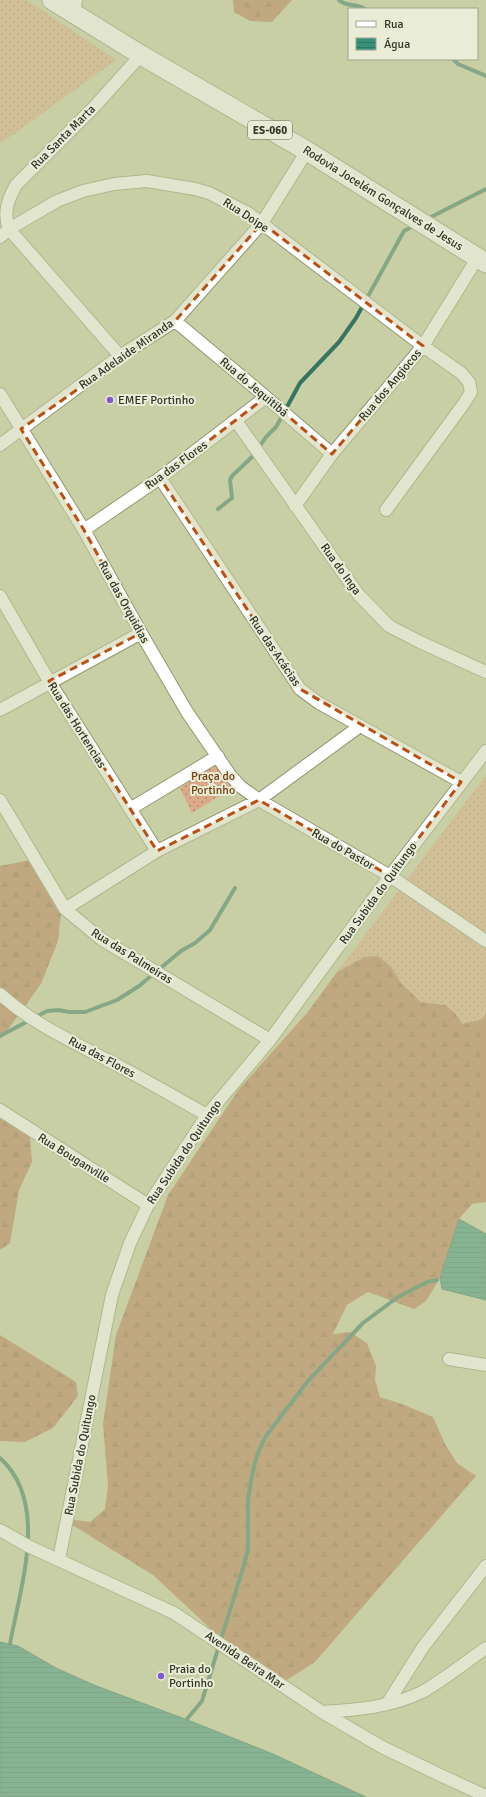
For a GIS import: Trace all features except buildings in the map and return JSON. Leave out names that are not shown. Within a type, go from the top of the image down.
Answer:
[{"type":"main road","name":"Rodovia Jocelém Gonçalves de Jesus","points":[[52,0],[75,7],[141,55],[307,151],[482,260]]},
{"type":"street","name":"Rua Santa Marta","points":[[4,233],[9,198],[16,185],[94,106],[141,55]]},
{"type":"street","name":"Rua Adelaide Miranda","points":[[0,445],[120,356],[175,321],[262,223],[307,151]]},
{"type":"street","name":"Rua Doipe","points":[[4,233],[57,201],[82,191],[114,184],[146,181],[195,189],[209,193],[248,213],[262,223],[423,346],[461,373],[469,382],[471,392],[465,402],[386,510]]},
{"type":"street","points":[[4,233],[120,356]]},
{"type":"street","name":"Rua dos Angiocos","points":[[295,506],[332,454],[423,346],[482,260]]},
{"type":"street","name":"Rua do Jequitibá","points":[[175,321],[332,454]]},
{"type":"street","name":"Rua das Orquidias","points":[[0,394],[84,530],[187,712],[234,779],[241,787],[259,800]]},
{"type":"street","name":"Rua das Flores","points":[[84,530],[160,478],[266,397]]},
{"type":"street","name":"Rua do Inga","points":[[236,421],[358,594],[390,626],[420,642],[486,672]]},
{"type":"street","name":"Rua das Acácias","points":[[160,478],[300,689],[319,703],[461,782]]},
{"type":"street","name":"Rua das Hortencias","points":[[0,596],[49,681],[157,851]]},
{"type":"street","points":[[0,710],[49,681],[141,633]]},
{"type":"street","points":[[65,909],[157,851],[259,800],[360,726]]},
{"type":"street","name":"Rua Subida do Quitungo","points":[[59,1559],[112,1295],[130,1243],[148,1205],[207,1115],[270,1040],[390,876],[486,751]]},
{"type":"street","points":[[130,809],[218,756]]},
{"type":"street","name":"Rua das Palmeiras","points":[[0,800],[65,909],[101,938],[270,1040]]},
{"type":"street","name":"Rua do Pastor","points":[[259,800],[390,876],[486,940]]},
{"type":"street","name":"Rua das Flores","points":[[0,994],[12,1005],[45,1028],[119,1066],[207,1115]]},
{"type":"street","name":"Rua Bouganville","points":[[0,1110],[148,1205]]},
{"type":"street","points":[[449,1359],[486,1365]]},
{"type":"street","name":"Avenida Beira Mar","points":[[0,1530],[28,1546],[174,1613],[322,1712],[382,1747],[486,1796]]},
{"type":"street","points":[[387,1704],[423,1647],[486,1566]]},
{"type":"street","points":[[322,1712],[387,1704],[422,1692],[486,1648]]},
{"type":"highlighted area","points":[[262,223],[423,346],[332,454],[266,397],[160,478],[300,689],[461,782],[390,876],[259,800],[157,851],[49,681],[141,633],[84,530],[21,429],[175,321]]},
{"type":"green space","points":[[0,0],[27,0],[116,60],[0,144]]},
{"type":"green space","points":[[233,0],[292,0],[272,22],[250,21],[234,12]]},
{"type":"green space","name":"Praça do Portinho","points":[[220,761],[235,786],[192,813],[180,788]]},
{"type":"green space","points":[[486,775],[486,1013],[483,1019],[462,1024],[455,1013],[445,1005],[421,1002],[401,983],[391,967],[364,957],[337,972]]},
{"type":"green space","points":[[34,857],[43,865],[61,914],[58,941],[41,984],[0,1039],[0,866],[26,861]]},
{"type":"green space","points":[[378,956],[391,967],[401,983],[421,1002],[445,1005],[455,1013],[462,1024],[483,1019],[486,1013],[486,1202],[472,1204],[459,1219],[440,1278],[426,1301],[414,1309],[368,1292],[347,1305],[333,1334],[350,1332],[367,1343],[376,1366],[375,1380],[380,1397],[402,1404],[433,1417],[445,1444],[457,1463],[476,1476],[315,1662],[274,1688],[153,1575],[61,1518],[90,1522],[105,1509],[108,1486],[103,1424],[116,1335],[168,1195],[239,1089],[307,1013],[337,972],[364,957]]},
{"type":"green space","points":[[0,1118],[29,1124],[32,1162],[19,1190],[10,1243],[0,1250]]},
{"type":"green space","points":[[0,1335],[76,1382],[78,1396],[53,1428],[25,1442],[0,1441]]},
{"type":"water","points":[[459,1219],[486,1234],[486,1300],[442,1289],[440,1278]]},
{"type":"water","points":[[0,1642],[18,1646],[56,1668],[94,1685],[273,1754],[366,1797],[0,1797]]},
{"type":"waterway","points":[[339,0],[345,4],[364,8]]},
{"type":"waterway","points":[[454,60],[458,64],[486,76]]},
{"type":"waterway","points":[[427,219],[486,189]]},
{"type":"waterway","points":[[218,509],[232,498],[230,480],[232,476],[254,455],[266,437],[276,427],[300,383],[339,342],[356,318],[404,231],[415,225]]},
{"type":"waterway","points":[[0,1036],[47,1011],[58,1010],[85,1012],[117,1000],[139,986],[181,951],[195,943],[210,930],[235,888]]},
{"type":"waterway","points":[[187,1719],[202,1701],[248,1550],[248,1499],[257,1455],[266,1436],[308,1381],[363,1323],[398,1297],[427,1282],[437,1280]]},
{"type":"waterway","points":[[0,1458],[15,1477],[24,1498],[28,1522],[28,1546],[20,1597],[10,1644]]},
{"type":"place","name":"EMEF Portinho","points":[[110,400]]},
{"type":"place","name":"Praia do Portinho","points":[[161,1676]]}]
